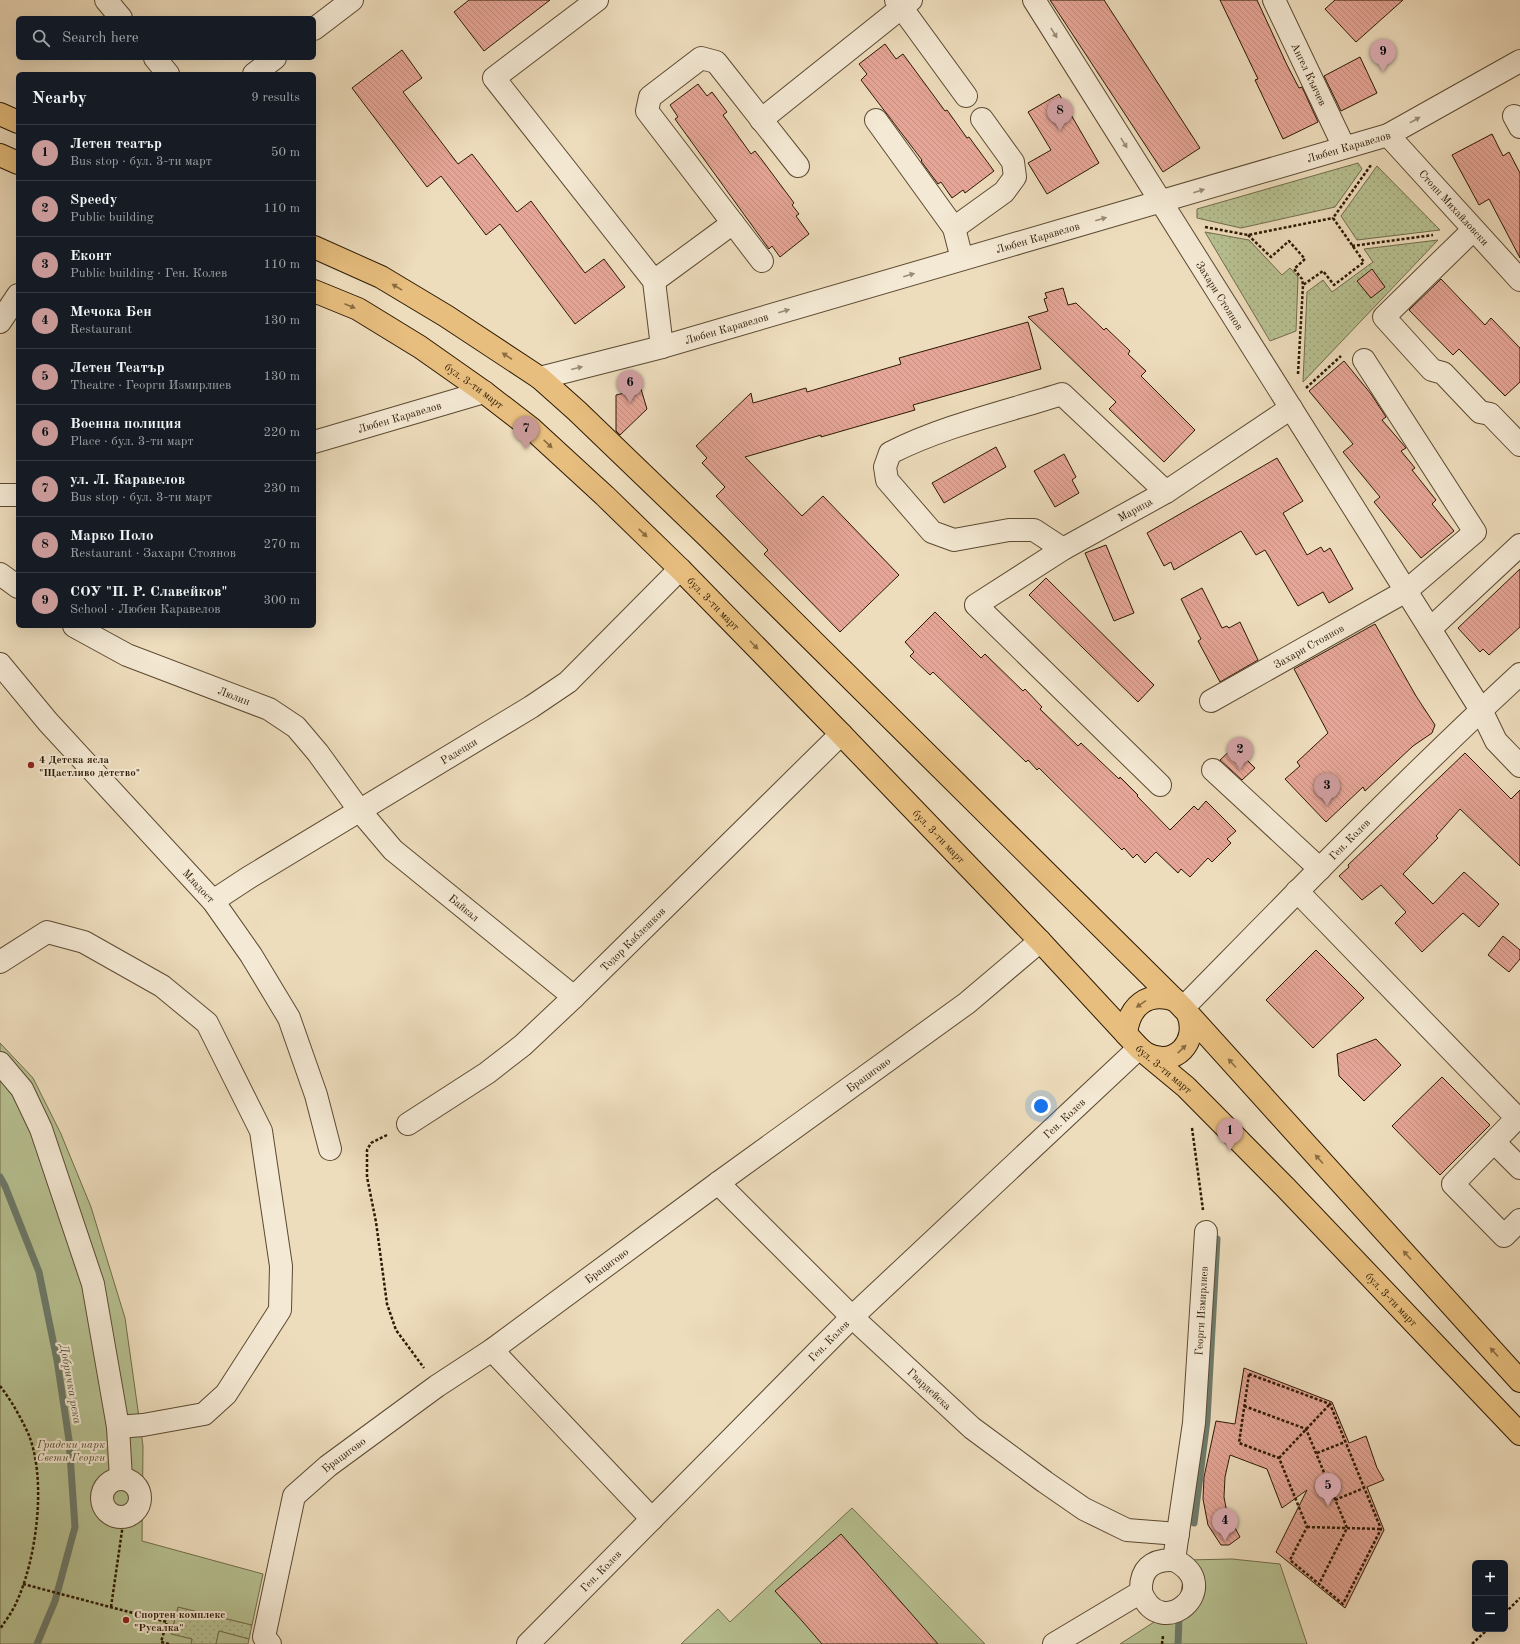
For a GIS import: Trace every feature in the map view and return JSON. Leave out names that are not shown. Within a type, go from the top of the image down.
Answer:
[{"type":"main road","points":[[0,114],[16,121]]},
{"type":"main road","points":[[0,155],[16,162]]},
{"type":"main road","points":[[319,247],[381,277],[446,316],[540,378],[577,411],[709,538],[1182,1007],[1520,1381]]},
{"type":"main road","name":"бул. 3-ти март","points":[[316,292],[358,309],[420,347],[484,392],[532,429],[605,496],[680,569],[841,734],[1040,941],[1137,1045],[1186,1088],[1286,1188],[1520,1434]]},
{"type":"main road","points":[[1160,997],[1182,1007],[1192,1028],[1188,1042],[1184,1048],[1178,1053],[1165,1058],[1158,1058],[1137,1045],[1127,1022],[1130,1015],[1140,1004],[1146,1000],[1160,997]]},
{"type":"street","points":[[106,0],[119,16]]},
{"type":"street","points":[[316,27],[352,0]]},
{"type":"street","points":[[597,0],[494,78],[654,281],[662,347]]},
{"type":"street","name":"Захари Стоянов","points":[[1034,0],[1174,221],[1297,400],[1406,591],[1481,710],[1496,741],[1520,766]]},
{"type":"street","name":"Ангел Кънчев","points":[[1274,0],[1344,147]]},
{"type":"street","points":[[761,120],[903,2],[966,96]]},
{"type":"street","points":[[762,261],[647,111],[650,97],[701,58],[716,62],[798,166]]},
{"type":"street","points":[[157,60],[166,72]]},
{"type":"street","points":[[257,72],[272,60]]},
{"type":"street","name":"Любен Каравелов","points":[[540,378],[662,347],[1388,135],[1520,61]]},
{"type":"street","points":[[954,228],[1004,192],[1015,177],[1013,162],[982,118]]},
{"type":"street","points":[[876,120],[954,228],[962,259]]},
{"type":"street","name":"Стоян Михайловски","points":[[1388,135],[1474,230],[1519,277]]},
{"type":"street","points":[[654,281],[733,223]]},
{"type":"street","points":[[1474,230],[1384,317],[1432,370],[1443,373],[1480,412],[1490,414],[1520,445]]},
{"type":"street","points":[[0,322],[16,298]]},
{"type":"street","points":[[1364,360],[1475,532],[1406,591]]},
{"type":"street","name":"Любен Каравелов","points":[[316,441],[484,392]]},
{"type":"street","points":[[1062,549],[1034,530],[1009,530],[954,540],[932,532],[887,480],[885,467],[890,453],[915,440],[929,435],[1062,394],[1166,492]]},
{"type":"street","name":"Марица","points":[[1160,785],[976,605],[1062,549],[1166,492],[1297,400]]},
{"type":"street","points":[[0,495],[16,495]]},
{"type":"street","points":[[1430,629],[1520,545]]},
{"type":"street","name":"Радецки","points":[[213,902],[248,878],[531,707],[568,682],[680,569]]},
{"type":"street","points":[[0,574],[16,586]]},
{"type":"street","name":"Захари Стоянов","points":[[1211,701],[1406,591]]},
{"type":"street","name":"Люлин","points":[[78,628],[127,655],[269,709],[296,727],[318,753],[360,811]]},
{"type":"street","name":"Младост","points":[[0,664],[48,722],[213,902],[251,955],[289,1018],[316,1095],[330,1149]]},
{"type":"street","name":"Ген. Колев","points":[[1182,1007],[1297,891],[1481,710],[1520,674]]},
{"type":"street","name":"Тодор Каблешков","points":[[408,1124],[487,1073],[523,1045],[574,997],[841,734]]},
{"type":"street","points":[[1213,770],[1320,869]]},
{"type":"street","name":"Байкал","points":[[360,811],[393,850],[574,997]]},
{"type":"street","points":[[1297,891],[1517,1118],[1452,1184],[1504,1236],[1520,1220]]},
{"type":"street","points":[[0,962],[47,932],[84,942],[162,986],[207,1023],[261,1131],[281,1266],[280,1310],[226,1394],[204,1414],[143,1425],[118,1427]]},
{"type":"street","name":"Брацигово","points":[[270,1644],[264,1637],[294,1496],[328,1466],[437,1386],[492,1350],[718,1183],[967,1003],[1040,941]]},
{"type":"street","name":"Ген. Колев","points":[[528,1644],[852,1317],[1137,1045]]},
{"type":"street","points":[[0,1063],[22,1089],[41,1129],[94,1284],[118,1427],[121,1479]]},
{"type":"street","points":[[1494,1142],[1520,1168]]},
{"type":"street","name":"Гвардейска","points":[[718,1183],[852,1317],[972,1428],[1084,1509],[1127,1530],[1178,1534]]},
{"type":"street","name":"Георги Измирлиев","points":[[1174,1560],[1194,1423],[1206,1232]]},
{"type":"street","points":[[492,1350],[652,1519]]},
{"type":"street","points":[[121,1479],[132,1482],[139,1491],[140,1502],[135,1512],[124,1518],[118,1518],[106,1512],[101,1500],[104,1487],[114,1480],[121,1479]]},
{"type":"street","points":[[1163,1559],[1174,1560],[1184,1565],[1191,1574],[1194,1585],[1193,1596],[1187,1605],[1177,1612],[1166,1614],[1157,1612],[1150,1607],[1144,1600],[1141,1592],[1140,1581],[1145,1571],[1153,1563],[1163,1559]]},
{"type":"street","points":[[1054,1644],[1141,1592]]},
{"type":"path","points":[[1174,221],[1248,235],[1332,218],[1370,168],[1388,135]]},
{"type":"path","points":[[1303,285],[1323,271],[1334,285],[1364,262],[1332,218]]},
{"type":"path","points":[[1248,235],[1271,257],[1289,241],[1305,259],[1294,269],[1302,278],[1303,285],[1298,375]]},
{"type":"path","points":[[1352,246],[1436,235]]},
{"type":"path","points":[[1297,400],[1343,354]]},
{"type":"path","points":[[408,1124],[371,1143],[367,1150],[367,1177],[376,1222],[387,1304],[396,1330],[437,1386]]},
{"type":"path","points":[[1191,1125],[1206,1232]]},
{"type":"path","points":[[1249,1374],[1330,1404],[1381,1529],[1343,1604],[1290,1560],[1307,1527],[1279,1458],[1238,1443],[1249,1374]]},
{"type":"path","points":[[0,1386],[12,1401],[28,1434],[35,1460],[38,1484],[38,1514],[35,1536],[23,1584],[17,1600],[0,1630]]},
{"type":"path","points":[[1279,1458],[1330,1404]]},
{"type":"path","points":[[1244,1406],[1306,1429],[1347,1528],[1319,1584]]},
{"type":"path","points":[[1316,1453],[1345,1442]]},
{"type":"path","points":[[1335,1500],[1364,1488]]},
{"type":"path","points":[[111,1607],[124,1518]]},
{"type":"path","points":[[1307,1527],[1381,1529]]},
{"type":"path","points":[[23,1584],[166,1622],[161,1642],[169,1644]]},
{"type":"path","points":[[1508,1610],[1520,1598]]},
{"type":"path","points":[[1472,1644],[1485,1632]]},
{"type":"green space","points":[[1358,163],[1362,169],[1335,207],[1241,228],[1197,218],[1197,209]]},
{"type":"green space","points":[[1377,166],[1440,230],[1357,240],[1341,216]]},
{"type":"green space","points":[[1205,232],[1249,240],[1282,275],[1290,268],[1298,277],[1296,331],[1270,341]]},
{"type":"green space","points":[[1438,240],[1303,382],[1307,292],[1323,280],[1332,292],[1373,262],[1364,249]]},
{"type":"green space","name":"Градски парк Свети Георги","points":[[0,1043],[33,1078],[61,1134],[91,1207],[125,1318],[143,1446],[142,1541],[263,1574],[252,1625],[178,1607],[171,1634],[192,1639],[191,1644],[0,1644]]},
{"type":"green space","points":[[852,1508],[985,1644],[681,1644],[718,1609],[730,1622]]},
{"type":"green space","points":[[1232,1559],[1280,1564],[1307,1644],[1120,1644],[1179,1606],[1186,1560]]},
{"type":"green space","points":[[178,1607],[252,1625],[249,1639],[219,1631],[216,1644],[191,1644],[192,1639],[171,1634]]},
{"type":"green space","name":"Спортен комплекс \"Русалка\"","points":[[219,1631],[249,1639],[248,1644],[216,1644]]},
{"type":"building","points":[[469,0],[550,0],[484,51],[454,12]]},
{"type":"building","points":[[1050,0],[1104,0],[1200,148],[1163,172]]},
{"type":"building","points":[[1220,0],[1257,0],[1287,65],[1299,88],[1302,87],[1318,122],[1283,139],[1255,80],[1258,79]]},
{"type":"building","points":[[1335,0],[1403,0],[1356,42],[1325,9]]},
{"type":"building","points":[[885,44],[896,59],[903,54],[945,111],[947,110],[967,138],[969,137],[994,171],[965,193],[963,190],[952,198],[941,182],[938,184],[921,161],[922,160],[861,80],[867,74],[859,64]]},
{"type":"building","points":[[402,50],[422,78],[403,92],[458,164],[472,154],[517,212],[531,201],[585,273],[604,259],[625,287],[575,324],[500,224],[486,235],[441,176],[427,187],[352,88]]},
{"type":"building","points":[[1360,57],[1377,93],[1341,111],[1324,76]]},
{"type":"building","points":[[698,84],[707,96],[712,92],[727,112],[723,115],[751,154],[755,151],[794,203],[792,205],[799,214],[796,216],[809,234],[780,257],[772,246],[769,249],[675,119],[678,117],[670,105]]},
{"type":"building","points":[[1059,94],[1099,163],[1047,194],[1028,163],[1051,150],[1028,112]]},
{"type":"building","points":[[1492,134],[1503,156],[1509,152],[1520,173],[1520,258],[1489,199],[1479,205],[1452,155]]},
{"type":"building","points":[[1372,269],[1385,287],[1371,298],[1357,281]]},
{"type":"building","points":[[1441,279],[1485,325],[1491,318],[1520,348],[1520,382],[1505,396],[1459,349],[1453,355],[1409,310]]},
{"type":"building","points":[[1063,288],[1068,305],[1076,303],[1104,330],[1106,328],[1130,351],[1128,354],[1146,371],[1141,376],[1195,430],[1164,462],[1109,409],[1116,402],[1028,317],[1048,311],[1044,299],[1047,298],[1045,293]]},
{"type":"building","points":[[1028,322],[1041,369],[913,405],[915,410],[745,457],[802,516],[823,496],[899,575],[840,632],[764,554],[768,550],[716,496],[725,487],[702,463],[707,458],[696,446],[751,393],[753,403],[806,388],[807,392],[901,364],[899,358]]},
{"type":"building","points":[[1344,361],[1371,394],[1386,417],[1382,420],[1406,448],[1401,451],[1415,468],[1412,470],[1436,500],[1432,504],[1454,531],[1421,558],[1374,502],[1380,497],[1343,452],[1353,444],[1309,391]]},
{"type":"building","points":[[641,389],[647,409],[620,435],[616,431],[616,395]]},
{"type":"building","points":[[996,447],[1006,467],[944,503],[932,483]]},
{"type":"building","points":[[1064,454],[1076,477],[1072,480],[1079,493],[1055,507],[1034,471]]},
{"type":"building","points":[[1277,458],[1303,501],[1283,513],[1307,555],[1321,547],[1324,552],[1330,548],[1353,589],[1329,603],[1323,592],[1298,606],[1265,550],[1256,555],[1241,531],[1174,570],[1171,562],[1164,566],[1147,533]]},
{"type":"building","points":[[1106,545],[1134,613],[1114,621],[1085,553]]},
{"type":"building","points":[[1520,569],[1520,627],[1489,655],[1483,649],[1480,652],[1458,628]]},
{"type":"building","points":[[1046,578],[1154,685],[1138,702],[1029,595]]},
{"type":"building","points":[[1202,588],[1222,628],[1227,626],[1229,628],[1240,622],[1258,660],[1220,682],[1198,641],[1201,639],[1181,599]]},
{"type":"building","points":[[935,612],[981,658],[985,654],[1023,691],[1025,689],[1042,707],[1040,709],[1078,746],[1081,743],[1119,779],[1120,777],[1170,830],[1194,806],[1198,810],[1206,801],[1236,831],[1227,839],[1231,843],[1212,862],[1208,858],[1190,877],[1181,869],[1178,873],[1156,852],[1145,863],[1137,854],[1133,858],[1124,848],[1122,850],[1039,768],[1037,770],[1028,760],[1026,762],[933,672],[930,675],[910,656],[914,652],[905,642]]},
{"type":"building","points":[[1375,624],[1416,696],[1435,725],[1432,733],[1413,746],[1365,791],[1363,787],[1326,822],[1285,779],[1300,766],[1297,762],[1328,733],[1294,669]]},
{"type":"building","points":[[1234,747],[1255,768],[1242,780],[1220,760]]},
{"type":"building","points":[[1465,753],[1511,799],[1520,790],[1520,866],[1460,809],[1436,836],[1438,838],[1403,874],[1433,904],[1464,872],[1499,904],[1479,927],[1463,913],[1422,952],[1395,923],[1406,912],[1381,885],[1362,900],[1339,876],[1349,867],[1348,865]]},
{"type":"building","points":[[1503,936],[1520,950],[1520,959],[1509,972],[1488,955]]},
{"type":"building","points":[[1316,950],[1364,998],[1313,1048],[1266,1000]]},
{"type":"building","points":[[1376,1039],[1401,1065],[1364,1101],[1339,1076],[1337,1054]]},
{"type":"building","points":[[1442,1077],[1490,1125],[1440,1175],[1392,1126]]},
{"type":"building","points":[[1244,1368],[1332,1402],[1349,1443],[1366,1436],[1377,1468],[1384,1480],[1367,1487],[1384,1530],[1345,1608],[1276,1552],[1307,1490],[1282,1508],[1267,1469],[1230,1455],[1225,1477],[1224,1497],[1227,1513],[1240,1537],[1229,1545],[1221,1545],[1208,1525],[1203,1499],[1204,1477],[1216,1421],[1235,1424]]},
{"type":"building","points":[[841,1534],[938,1644],[822,1644],[775,1591]]},
{"type":"waterway","name":"Добричка река","points":[[0,1177],[5,1186],[39,1272],[57,1360],[69,1440],[75,1527],[55,1601],[37,1644]]},
{"type":"waterway","points":[[1194,1523],[1207,1420],[1217,1239]]},
{"type":"waterway","points":[[1178,1644],[1179,1618]]},
{"type":"place","name":"СОУ \"П. Р. Славейков\"","points":[[1383,72]]},
{"type":"place","name":"Марко Поло","points":[[1060,131]]},
{"type":"place","name":"Военна полиция","points":[[630,403]]},
{"type":"place","name":"ул. Л. Каравелов","points":[[526,449]]},
{"type":"place","name":"4 Детска ясла \"Щастливо детство\"","points":[[31,765]]},
{"type":"place","name":"Speedy","points":[[1240,770]]},
{"type":"place","name":"Еконт","points":[[1327,806]]},
{"type":"place","name":"Летен театър","points":[[1230,1151]]},
{"type":"place","name":"Летен Театър","points":[[1328,1506]]},
{"type":"place","name":"Мечока Бен","points":[[1225,1541]]},
{"type":"place","name":"Спортен комплекс \"Русалка\"","points":[[126,1620]]}]
